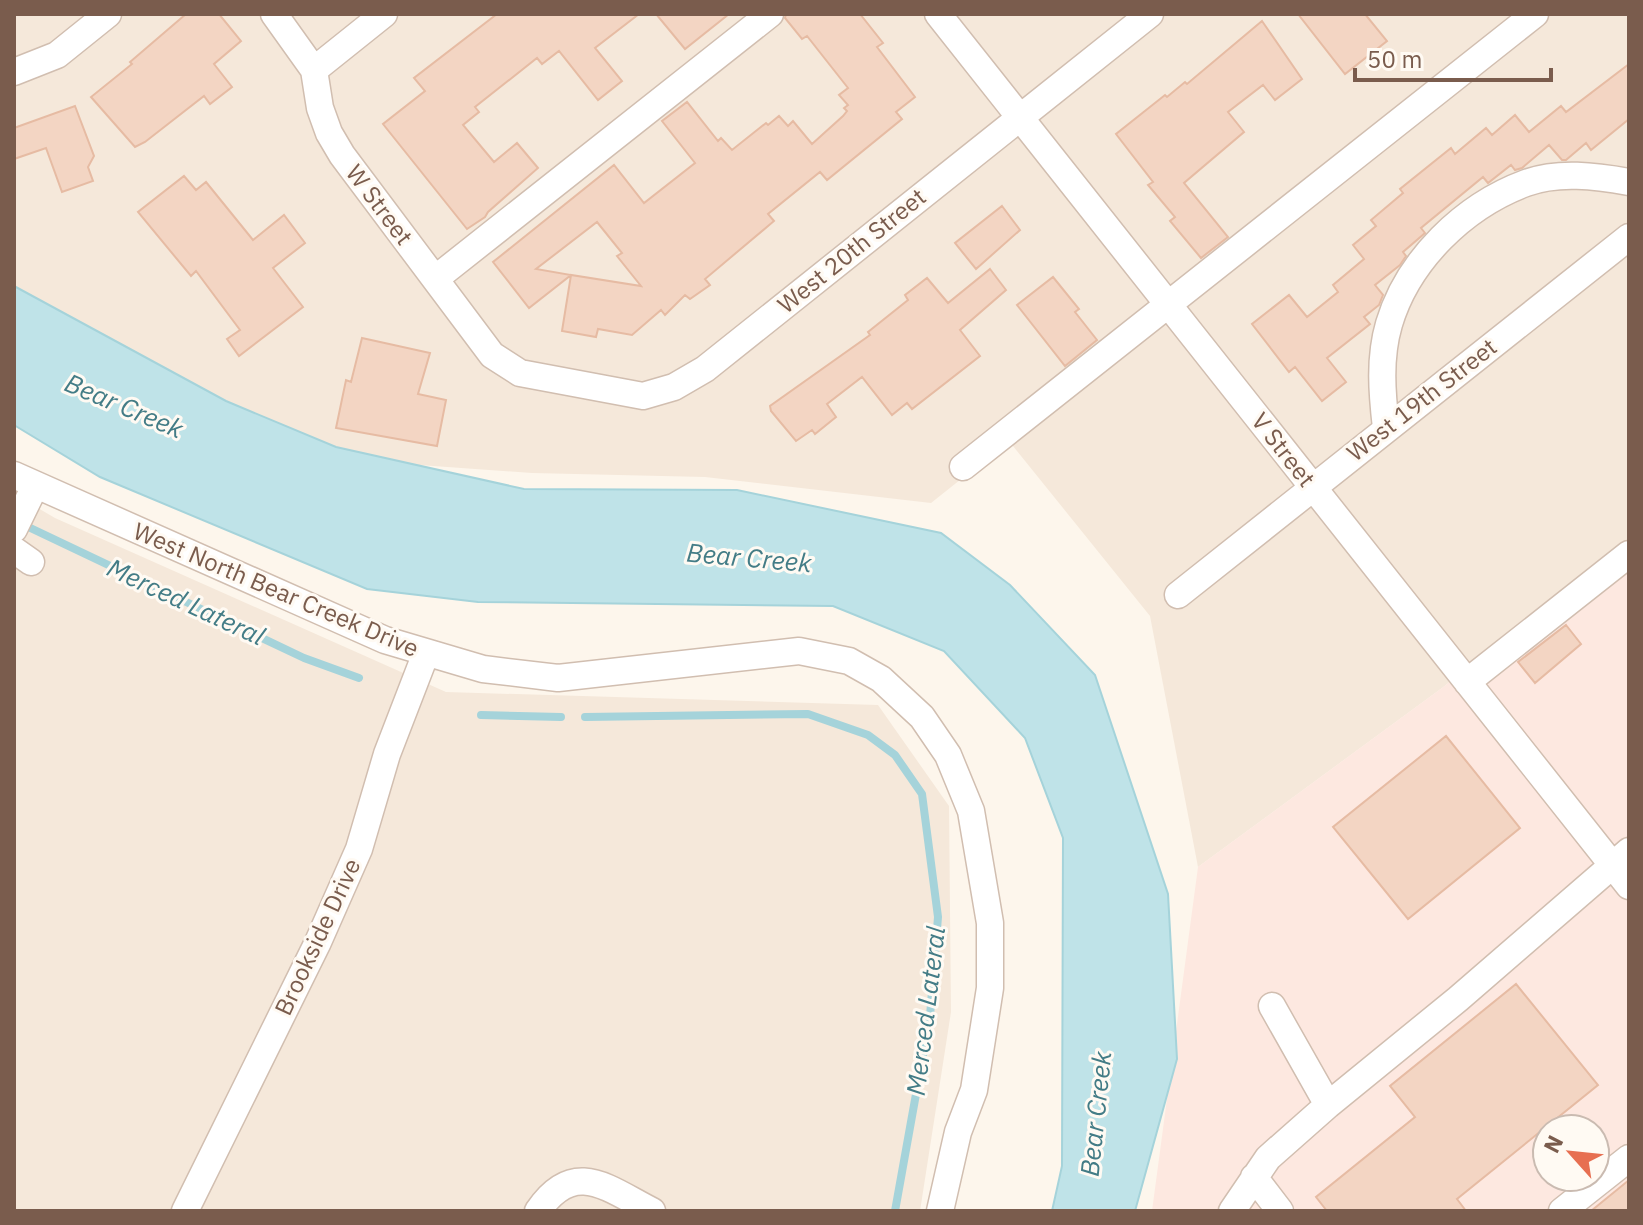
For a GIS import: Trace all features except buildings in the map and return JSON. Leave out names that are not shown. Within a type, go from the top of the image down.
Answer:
[{"type":"street","points":[[14,72],[57,55],[108,14]]},
{"type":"street","name":"W Street","points":[[274,14],[314,70],[320,108],[329,133],[342,155],[492,355],[520,373]]},
{"type":"street","points":[[314,70],[384,14]]},
{"type":"street","points":[[435,279],[770,14]]},
{"type":"street","name":"V Street","points":[[938,14],[1467,682],[1620,858],[1629,886]]},
{"type":"street","name":"West 20th Street","points":[[520,373],[643,396],[674,387],[705,369],[1150,14]]},
{"type":"street","points":[[963,467],[1535,14]]},
{"type":"street","points":[[1386,428],[1382,362],[1389,324],[1419,265],[1441,238],[1466,217],[1527,182],[1562,176],[1629,182]]},
{"type":"street","name":"West 19th Street","points":[[1178,595],[1629,237]]},
{"type":"street","name":"West North Bear Creek Drive","points":[[22,500],[385,640],[483,669],[558,678],[799,651],[849,661],[881,679],[922,717],[948,755],[971,811],[990,923],[990,988],[974,1090],[958,1132],[940,1211]]},
{"type":"street","points":[[1467,682],[1629,554]]},
{"type":"street","name":"Brookside Drive","points":[[185,1211],[318,942],[359,849],[387,754],[426,653]]},
{"type":"street","points":[[1232,1211],[1268,1158],[1620,858]]},
{"type":"street","points":[[1272,1006],[1328,1105]]},
{"type":"street","points":[[1562,1211],[1629,1158]]},
{"type":"street","points":[[1254,1177],[1280,1211]]},
{"type":"street","points":[[538,1211],[548,1197],[569,1181],[589,1181],[652,1211]]},
{"type":"shaded area","points":[[14,14],[1629,14],[1629,539],[1442,688],[1198,867],[1150,616],[1009,441],[931,503],[705,477],[532,473],[308,457],[14,300]]},
{"type":"shaded area","points":[[14,494],[55,518],[446,692],[878,705],[949,806],[951,1012],[920,1211],[14,1211]]},
{"type":"shaded area","points":[[1629,539],[1629,1211],[1152,1211],[1198,867],[1442,688]]},
{"type":"water","name":"Bear Creek","points":[[14,286],[226,401],[336,447],[524,489],[737,490],[941,533],[1010,585],[1095,675],[1168,894],[1177,1059],[1135,1211],[1052,1211],[1062,1166],[1063,838],[1025,738],[944,651],[833,606],[478,602],[367,589],[100,477],[14,425]]},
{"type":"waterway","name":"Merced Lateral","points":[[22,524],[304,658],[359,678]]},
{"type":"waterway","name":"Merced Lateral","points":[[585,717],[808,714],[868,735],[895,755],[922,794],[938,917],[930,1016],[895,1211]]},
{"type":"waterway","name":"Merced Lateral","points":[[481,715],[561,717]]}]
